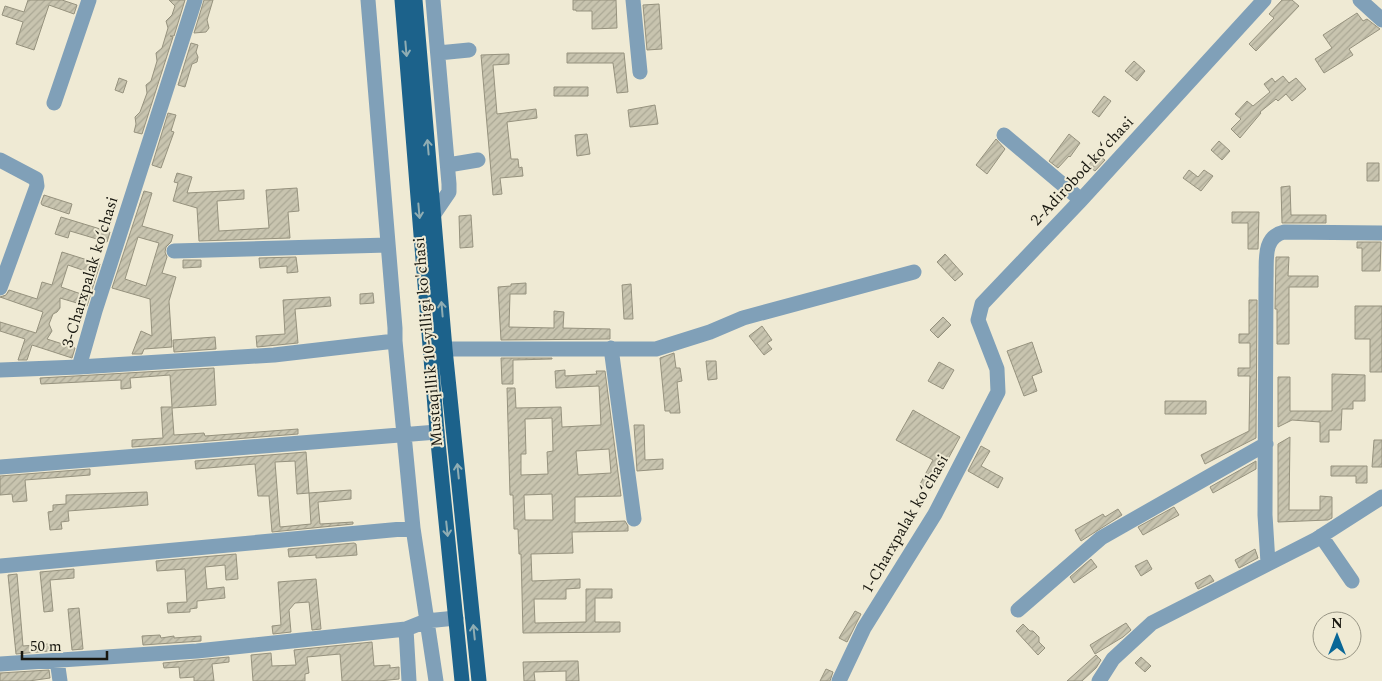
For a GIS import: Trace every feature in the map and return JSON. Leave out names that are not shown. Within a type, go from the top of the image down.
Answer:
[{"type":"main road","name":"Mustaqillik 10-yilligi ko'chasi","points":[[402,0],[438,349],[479,681]]},
{"type":"main road","name":"Mustaqillik 10-yilligi ko'chasi","points":[[415,0],[434,214],[438,349],[437,432],[462,681]]},
{"type":"street","points":[[54,103],[89,0]]},
{"type":"street","name":"3-Charxpalak koʻchasi","points":[[195,0],[95,311],[79,367],[274,355],[395,341]]},
{"type":"street","points":[[368,0],[395,341],[413,528],[436,681]]},
{"type":"street","points":[[433,0],[449,192],[434,214]]},
{"type":"street","points":[[633,0],[640,72]]},
{"type":"street","name":"2-Adirobod koʻchasi","points":[[998,384],[997,369],[978,320],[982,304],[1082,200],[1264,0]]},
{"type":"street","points":[[1360,0],[1382,20]]},
{"type":"street","points":[[438,53],[469,50]]},
{"type":"street","points":[[1004,135],[1082,200]]},
{"type":"street","points":[[0,160],[31,175],[36,179],[37,186],[0,288]]},
{"type":"street","points":[[448,165],[478,160]]},
{"type":"street","points":[[1268,564],[1265,515],[1266,279],[1270,240],[1284,232],[1382,233]]},
{"type":"street","points":[[174,251],[388,246]]},
{"type":"street","points":[[438,349],[656,348],[710,332],[743,318],[914,272]]},
{"type":"street","points":[[611,348],[634,519]]},
{"type":"street","points":[[0,370],[79,367]]},
{"type":"street","name":"1-Charxpalak koʻchasi","points":[[839,681],[864,628],[935,514],[994,402],[998,392],[998,384]]},
{"type":"street","points":[[0,467],[437,432]]},
{"type":"street","points":[[1018,610],[1101,538],[1266,444]]},
{"type":"street","points":[[1099,681],[1113,659],[1152,623],[1321,536],[1382,497]]},
{"type":"street","points":[[0,566],[413,528]]},
{"type":"street","points":[[1321,536],[1352,581]]},
{"type":"street","points":[[0,664],[197,651],[406,629],[426,621],[456,618]]},
{"type":"street","points":[[406,629],[409,681]]},
{"type":"street","points":[[57,660],[60,681]]},
{"type":"building","points":[[28,0],[62,0],[77,5],[74,14],[49,5],[34,50],[16,44],[23,22],[2,15],[5,6],[24,12]]},
{"type":"building","points":[[169,0],[185,0],[174,36],[170,36],[173,37],[142,134],[134,132],[135,117],[140,112],[147,93],[146,85],[151,81],[157,61],[156,53],[162,48],[168,28],[166,21],[172,15],[175,6]]},
{"type":"building","points":[[204,0],[213,0],[207,20],[209,28],[206,32],[194,33]]},
{"type":"building","points":[[573,0],[616,0],[617,28],[592,29],[592,11],[573,10]]},
{"type":"building","points":[[1282,0],[1292,0],[1299,6],[1256,51],[1249,44],[1274,18],[1269,14]]},
{"type":"building","points":[[659,4],[662,49],[647,50],[643,5]]},
{"type":"building","points":[[1357,13],[1363,21],[1367,19],[1380,29],[1349,49],[1353,55],[1324,73],[1315,59],[1332,48],[1323,35]]},
{"type":"building","points":[[191,43],[198,45],[196,52],[198,57],[197,62],[192,64],[185,87],[178,85]]},
{"type":"building","points":[[567,53],[624,53],[628,92],[617,93],[613,63],[567,63]]},
{"type":"building","points":[[509,54],[509,64],[493,65],[497,114],[536,109],[537,118],[507,122],[511,159],[518,159],[519,168],[522,167],[523,176],[500,178],[502,194],[493,195],[481,55]]},
{"type":"building","points":[[1134,61],[1145,71],[1137,81],[1125,71]]},
{"type":"building","points":[[1283,76],[1289,83],[1296,78],[1306,89],[1292,101],[1286,94],[1278,101],[1276,99],[1260,112],[1240,138],[1231,129],[1241,119],[1235,114],[1247,101],[1253,106],[1270,92],[1264,84],[1272,78],[1275,82]]},
{"type":"building","points":[[119,78],[127,81],[123,93],[115,90]]},
{"type":"building","points":[[554,87],[588,87],[588,96],[554,96]]},
{"type":"building","points":[[1104,96],[1111,101],[1099,117],[1092,112]]},
{"type":"building","points":[[655,105],[658,124],[630,127],[628,110]]},
{"type":"building","points":[[168,113],[176,115],[171,131],[174,132],[161,168],[152,165]]},
{"type":"building","points":[[587,134],[590,154],[577,156],[575,135]]},
{"type":"building","points":[[1069,134],[1080,143],[1070,157],[1058,168],[1049,161]]},
{"type":"building","points":[[996,139],[1005,149],[987,174],[976,165]]},
{"type":"building","points":[[1219,141],[1230,151],[1222,160],[1211,150]]},
{"type":"building","points":[[1097,155],[1105,160],[1095,171],[1088,166]]},
{"type":"building","points":[[1367,163],[1379,163],[1379,181],[1367,181]]},
{"type":"building","points":[[1189,170],[1198,177],[1204,170],[1213,176],[1201,191],[1183,178]]},
{"type":"building","points":[[177,173],[192,177],[187,193],[244,190],[244,199],[217,201],[219,231],[269,228],[266,190],[297,188],[299,211],[288,212],[290,238],[199,241],[197,208],[173,201],[178,183],[174,182]]},
{"type":"building","points":[[1290,186],[1291,215],[1326,215],[1326,223],[1282,223],[1281,187]]},
{"type":"building","points":[[144,191],[152,193],[142,226],[173,235],[171,242],[166,247],[167,257],[162,273],[176,277],[169,301],[172,347],[144,349],[142,354],[132,354],[141,331],[152,336],[150,299],[112,288]],"holes":[[[138,237],[159,243],[146,286],[125,279]]]},
{"type":"building","points":[[44,195],[72,204],[69,214],[42,205]]},
{"type":"building","points":[[1232,212],[1259,212],[1258,249],[1248,249],[1248,223],[1232,223]]},
{"type":"building","points":[[471,215],[473,247],[460,248],[459,216]]},
{"type":"building","points":[[61,217],[110,232],[107,242],[70,231],[68,238],[55,234]]},
{"type":"building","points":[[1357,242],[1381,242],[1380,271],[1362,271],[1362,248],[1357,248]]},
{"type":"building","points":[[62,252],[100,264],[87,306],[60,298],[60,308],[53,314],[49,324],[52,331],[47,339],[75,348],[72,358],[32,345],[27,360],[18,360],[25,339],[0,331],[0,322],[36,333],[43,312],[0,297],[6,295],[9,290],[37,299],[42,282],[52,285]],"holes":[[[68,265],[91,273],[84,295],[61,287]]]},
{"type":"building","points":[[945,254],[963,274],[955,281],[937,262]]},
{"type":"building","points":[[296,257],[298,272],[287,273],[287,266],[260,268],[259,258]]},
{"type":"building","points":[[1276,257],[1289,257],[1288,276],[1318,276],[1318,287],[1289,287],[1289,344],[1277,344],[1277,309],[1275,309]]},
{"type":"building","points":[[183,260],[201,260],[201,267],[183,268]]},
{"type":"building","points":[[526,283],[526,294],[510,294],[509,327],[554,328],[554,311],[564,312],[563,328],[610,329],[610,339],[501,340],[498,287]]},
{"type":"building","points":[[631,284],[633,319],[624,319],[622,285]]},
{"type":"building","points":[[373,293],[374,303],[360,304],[360,294]]},
{"type":"building","points":[[330,297],[331,306],[295,309],[298,343],[257,347],[256,336],[285,334],[283,300]]},
{"type":"building","points":[[1249,300],[1257,300],[1256,438],[1205,464],[1201,455],[1249,431],[1250,376],[1238,376],[1238,368],[1250,368],[1250,343],[1239,343],[1239,334],[1249,334]]},
{"type":"building","points":[[1355,306],[1382,306],[1382,372],[1370,372],[1370,339],[1355,339]]},
{"type":"building","points":[[943,317],[951,325],[938,338],[930,330]]},
{"type":"building","points":[[762,326],[772,340],[767,343],[772,349],[764,355],[749,336]]},
{"type":"building","points":[[215,337],[216,349],[174,352],[173,340]]},
{"type":"building","points":[[1032,342],[1042,372],[1032,376],[1037,391],[1024,396],[1007,351]]},
{"type":"building","points":[[674,353],[676,368],[680,368],[682,381],[677,382],[680,413],[665,411],[660,358]]},
{"type":"building","points":[[501,358],[552,359],[513,360],[513,384],[502,384]]},
{"type":"building","points":[[706,361],[716,361],[717,379],[708,380]]},
{"type":"building","points":[[939,362],[954,370],[943,389],[928,381]]},
{"type":"building","points":[[214,368],[216,405],[172,408],[174,435],[204,433],[205,436],[298,429],[298,434],[132,447],[132,440],[163,438],[161,407],[172,407],[170,375],[130,378],[131,388],[121,389],[121,380],[41,384],[40,378]]},
{"type":"building","points":[[565,370],[565,376],[597,374],[596,371],[605,371],[621,496],[575,497],[575,523],[625,521],[628,531],[572,532],[573,553],[531,554],[532,581],[580,579],[580,588],[566,589],[566,599],[534,599],[535,623],[586,622],[586,589],[612,589],[612,598],[595,598],[595,622],[620,622],[620,632],[523,633],[521,554],[519,554],[518,529],[514,529],[513,495],[510,495],[507,388],[515,388],[516,408],[561,407],[562,427],[601,425],[599,386],[556,388],[555,371]],"holes":[[[552,418],[553,451],[547,452],[548,474],[521,475],[521,454],[526,454],[525,419]],[[609,449],[611,473],[578,475],[576,451]],[[552,494],[553,520],[525,520],[524,495]]]},
{"type":"building","points":[[1332,374],[1365,375],[1365,401],[1353,401],[1353,409],[1342,409],[1341,430],[1329,430],[1329,442],[1320,442],[1320,422],[1292,420],[1278,427],[1278,377],[1290,377],[1290,411],[1332,411]]},
{"type":"building","points":[[1165,401],[1206,401],[1206,414],[1165,414]]},
{"type":"building","points":[[913,410],[960,437],[931,490],[920,484],[933,460],[896,440]]},
{"type":"building","points":[[634,425],[644,425],[645,460],[663,459],[663,469],[637,471]]},
{"type":"building","points":[[1290,437],[1289,510],[1320,510],[1320,496],[1332,497],[1332,518],[1328,520],[1278,522],[1278,444]]},
{"type":"building","points":[[1374,440],[1382,440],[1382,467],[1372,467]]},
{"type":"building","points":[[981,446],[990,451],[981,466],[1003,478],[998,488],[968,471]]},
{"type":"building","points":[[306,452],[309,493],[351,490],[351,499],[318,502],[320,524],[353,522],[353,524],[272,532],[269,496],[258,496],[255,464],[196,469],[195,461]],"holes":[[[295,461],[297,494],[309,493],[311,524],[280,527],[275,462]]]},
{"type":"building","points":[[1256,461],[1256,469],[1213,493],[1210,487]]},
{"type":"building","points":[[1331,466],[1367,466],[1367,483],[1356,483],[1356,476],[1331,476]]},
{"type":"building","points":[[90,469],[90,475],[25,480],[27,501],[13,502],[12,494],[0,495],[0,476]]},
{"type":"building","points":[[147,492],[148,505],[68,511],[69,521],[61,522],[62,529],[50,530],[48,512],[53,511],[53,505],[66,504],[66,495]]},
{"type":"building","points":[[1174,507],[1179,515],[1143,535],[1138,527]]},
{"type":"building","points":[[1118,509],[1122,515],[1081,541],[1075,530],[1103,514],[1105,517]]},
{"type":"building","points":[[356,544],[357,555],[316,558],[316,555],[289,557],[288,549]]},
{"type":"building","points":[[1255,549],[1258,558],[1239,568],[1235,560]]},
{"type":"building","points":[[236,554],[238,579],[226,580],[225,565],[205,567],[207,589],[224,587],[225,598],[197,601],[197,608],[190,609],[190,612],[168,613],[167,603],[187,602],[185,569],[157,571],[156,561]]},
{"type":"building","points":[[1091,559],[1097,567],[1074,583],[1070,577]]},
{"type":"building","points":[[1147,560],[1152,569],[1141,576],[1135,566]]},
{"type":"building","points":[[74,569],[74,578],[50,580],[53,611],[44,612],[40,572]]},
{"type":"building","points":[[17,574],[23,646],[48,644],[49,651],[16,654],[8,575]]},
{"type":"building","points":[[1210,575],[1214,581],[1198,589],[1195,583]]},
{"type":"building","points":[[316,579],[321,629],[312,630],[309,602],[295,603],[289,610],[291,632],[273,634],[272,626],[281,625],[278,582]]},
{"type":"building","points":[[79,608],[83,649],[72,650],[68,609]]},
{"type":"building","points":[[855,611],[861,614],[847,642],[839,638]]},
{"type":"building","points":[[1126,623],[1131,630],[1095,654],[1090,645]]},
{"type":"building","points":[[1023,624],[1039,637],[1039,642],[1045,648],[1038,655],[1016,631]]},
{"type":"building","points":[[160,635],[161,638],[201,636],[201,641],[143,645],[142,636]]},
{"type":"building","points":[[372,642],[374,666],[390,665],[390,668],[399,667],[399,679],[342,681],[340,654],[307,657],[309,673],[305,674],[305,681],[253,681],[251,655],[271,653],[272,666],[296,665],[294,650]]},
{"type":"building","points":[[1096,655],[1101,660],[1096,668],[1082,681],[1067,681]]},
{"type":"building","points":[[229,657],[229,662],[212,664],[214,681],[194,681],[194,677],[180,678],[179,667],[164,668],[163,663]]},
{"type":"building","points":[[1141,657],[1151,666],[1145,672],[1135,663]]},
{"type":"building","points":[[578,661],[579,681],[566,681],[566,671],[534,672],[535,681],[524,681],[523,662]]},
{"type":"building","points":[[826,669],[833,672],[830,681],[820,681]]},
{"type":"building","points":[[49,670],[50,678],[29,681],[0,681],[0,673]]}]
